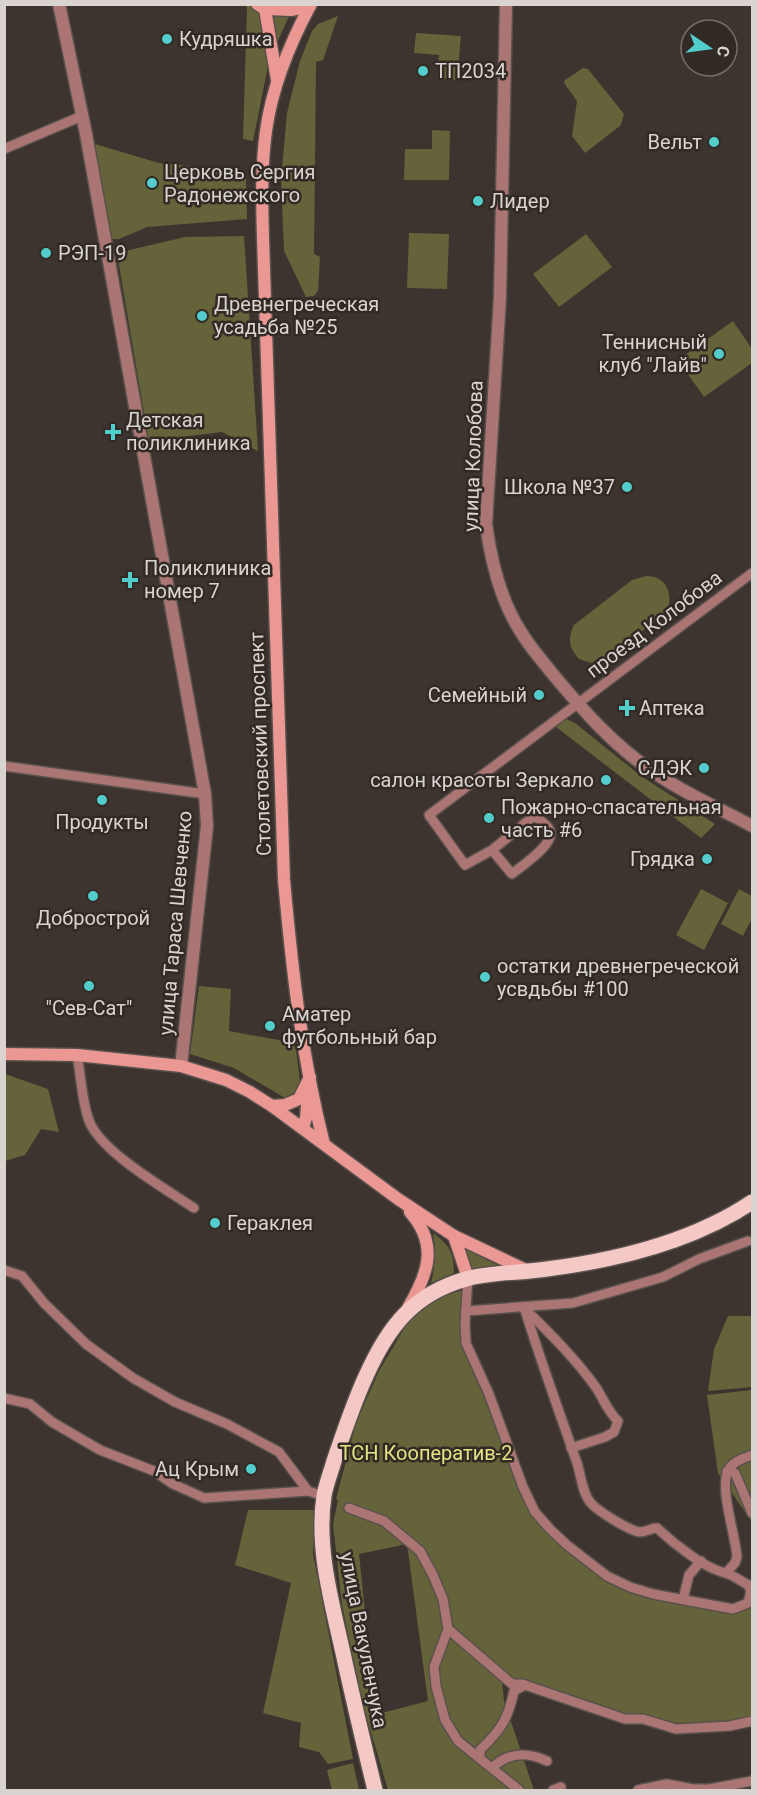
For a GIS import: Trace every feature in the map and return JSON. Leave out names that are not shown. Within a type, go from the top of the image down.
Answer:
[{"type":"main road","points":[[277,81],[261,7],[292,10],[310,5]]},
{"type":"main road","name":"Столетовский проспект","points":[[310,5],[277,81],[266,130],[262,176],[270,497],[284,880],[292,969],[324,1144]]},
{"type":"main road","points":[[4,1053],[77,1055],[181,1066],[226,1080],[250,1092],[303,1127],[398,1199],[454,1236],[529,1272]]},
{"type":"main road","points":[[272,1106],[285,1105],[299,1099],[310,1077]]},
{"type":"main road","points":[[303,1127],[310,1077]]},
{"type":"main road","points":[[398,1199],[419,1222],[425,1233],[428,1249],[427,1268],[422,1284],[406,1312]]},
{"type":"main road","points":[[328,1488],[344,1427],[370,1366],[390,1331],[406,1312],[424,1297],[439,1288],[468,1278],[585,1264],[666,1243],[694,1233],[750,1204]]},
{"type":"main road","points":[[454,1236],[468,1278]]},
{"type":"main road","points":[[328,1488],[373,1371],[394,1332],[419,1307],[468,1278]]},
{"type":"main road","name":"улица Вакуленчука","points":[[328,1488],[330,1503],[325,1565],[375,1791]]},
{"type":"street","name":"улица Тараса Шевченко","points":[[59,4],[82,116],[205,795],[207,826],[181,1066]]},
{"type":"street","points":[[61,21],[67,4]]},
{"type":"street","name":"улица Колобова","points":[[506,4],[500,297],[486,524],[491,556],[501,587],[520,631],[577,703],[612,741],[653,772],[686,792],[753,826]]},
{"type":"street","points":[[4,149],[82,116]]},
{"type":"street","name":"проезд Колобова","points":[[492,850],[465,866],[429,815],[753,573]]},
{"type":"street","points":[[4,766],[205,795]]},
{"type":"street","points":[[534,816],[549,828],[551,836],[548,845],[512,874],[492,850],[534,816]]},
{"type":"street","points":[[77,1055],[90,1124],[102,1140],[112,1151],[194,1208]]},
{"type":"street","points":[[466,1311],[573,1304],[663,1277],[699,1259],[748,1241]]},
{"type":"street","points":[[4,1270],[22,1276],[44,1303],[86,1344],[133,1378],[175,1402],[227,1424],[279,1452],[309,1491]]},
{"type":"street","points":[[468,1278],[466,1343],[489,1394],[523,1487],[535,1512],[567,1545],[607,1576],[630,1587],[733,1609],[747,1603],[751,1586],[737,1576],[718,1571],[682,1551],[657,1528],[647,1532],[637,1532],[601,1511],[589,1501],[524,1307]]},
{"type":"street","points":[[524,1307],[555,1337],[594,1384],[612,1416],[618,1421],[614,1432],[571,1448]]},
{"type":"street","points":[[4,1398],[30,1404],[52,1422],[100,1450],[154,1471],[173,1484],[204,1498],[328,1488]]},
{"type":"street","points":[[726,1573],[737,1557],[728,1512],[727,1471],[743,1458],[753,1455]]},
{"type":"street","points":[[727,1471],[735,1473],[753,1514]]},
{"type":"street","points":[[349,1508],[384,1521],[420,1551],[443,1599],[448,1629],[434,1667],[436,1686],[445,1719],[450,1731],[458,1741],[519,1791]]},
{"type":"street","points":[[683,1599],[689,1575],[701,1561]]},
{"type":"street","points":[[448,1629],[512,1684],[525,1686],[625,1719],[643,1719],[676,1729],[730,1726],[753,1721]]},
{"type":"street","points":[[480,1758],[480,1749],[496,1735],[507,1717],[514,1691],[525,1686]]},
{"type":"street","points":[[492,1768],[507,1757],[524,1754],[547,1761]]},
{"type":"street","points":[[638,1791],[666,1784],[693,1789],[709,1789],[753,1781]]},
{"type":"green space","points":[[245,5],[294,5],[269,61],[253,141],[243,139],[247,8]]},
{"type":"green space","points":[[338,16],[323,60],[316,62],[314,254],[320,257],[318,291],[314,296],[306,297],[284,251],[281,180],[287,113],[300,61],[312,31],[318,24]]},
{"type":"green space","points":[[416,33],[461,36],[457,80],[437,78],[439,55],[414,53]]},
{"type":"green space","points":[[583,68],[588,69],[624,114],[621,125],[585,153],[572,136],[577,101],[564,83]]},
{"type":"green space","points":[[432,130],[450,131],[449,180],[404,180],[405,149],[432,149]]},
{"type":"green space","points":[[95,144],[159,163],[243,171],[246,176],[247,219],[147,227],[119,239],[110,239]]},
{"type":"green space","points":[[409,233],[449,234],[447,289],[407,288]]},
{"type":"green space","points":[[586,234],[612,267],[559,307],[533,274]]},
{"type":"green space","points":[[244,236],[258,451],[222,432],[172,438],[150,448],[117,253],[185,237]]},
{"type":"green space","name":"Теннисный клуб \"Лайв\"","points":[[733,321],[752,349],[752,363],[704,397],[678,360]]},
{"type":"green space","points":[[646,576],[659,579],[667,588],[669,606],[667,613],[601,661],[591,663],[579,659],[570,643],[574,625],[632,580]]},
{"type":"green space","points":[[564,718],[575,723],[641,776],[715,824],[701,838],[556,727]]},
{"type":"green space","points":[[701,889],[728,903],[704,950],[676,935]]},
{"type":"green space","points":[[739,889],[752,896],[752,918],[743,936],[721,924]]},
{"type":"green space","points":[[199,986],[231,989],[229,1031],[295,1043],[301,1089],[285,1098],[234,1068],[190,1054]]},
{"type":"green space","points":[[5,1074],[48,1089],[59,1132],[41,1129],[25,1155],[5,1161]]},
{"type":"green space","points":[[433,1233],[450,1250],[454,1273],[431,1283],[435,1258]]},
{"type":"green space","points":[[465,1249],[499,1266],[470,1272]]},
{"type":"green space","name":"ТСН Кооператив-2","points":[[464,1291],[460,1327],[467,1355],[520,1487],[582,1561],[654,1597],[750,1606],[752,1615],[752,1720],[675,1725],[628,1716],[513,1680],[501,1671],[504,1701],[534,1790],[388,1790],[363,1705],[374,1702],[378,1714],[428,1701],[407,1544],[359,1554],[374,1697],[362,1700],[342,1605],[333,1524],[338,1500],[336,1499],[356,1423],[379,1371],[408,1322],[437,1298]]},
{"type":"green space","points":[[728,1316],[752,1316],[752,1387],[708,1391],[714,1349]]},
{"type":"green space","points":[[752,1390],[752,1522],[718,1473],[707,1395]]},
{"type":"green space","points":[[248,1510],[315,1510],[313,1554],[353,1759],[328,1764],[319,1752],[299,1747],[301,1723],[263,1713],[291,1583],[235,1565]]},
{"type":"green space","points":[[353,1763],[359,1790],[332,1790],[327,1770]]},
{"type":"place","name":"Кудряшка","points":[[167,39]]},
{"type":"place","name":"ТП2034","points":[[423,71]]},
{"type":"place","name":"Вельт","points":[[714,142]]},
{"type":"place","name":"Церковь Сергия Радонежского","points":[[152,183]]},
{"type":"place","name":"Лидер","points":[[478,201]]},
{"type":"place","name":"РЭП-19","points":[[46,253]]},
{"type":"place","name":"Древнегреческая усадьба №25","points":[[202,316]]},
{"type":"place","name":"Теннисный клуб \"Лайв\"","points":[[719,354]]},
{"type":"place","name":"Детская поликлиника","points":[[113,432]]},
{"type":"place","name":"Школа №37","points":[[627,487]]},
{"type":"place","name":"Поликлиника номер 7","points":[[130,580]]},
{"type":"place","name":"Семейный","points":[[539,695]]},
{"type":"place","name":"Аптека","points":[[627,708]]},
{"type":"place","name":"СДЭК","points":[[704,768]]},
{"type":"place","name":"салон красоты Зеркало","points":[[606,780]]},
{"type":"place","name":"Продукты","points":[[102,800]]},
{"type":"place","name":"Пожарно-спасательная часть #6","points":[[489,818]]},
{"type":"place","name":"Грядка","points":[[707,859]]},
{"type":"place","name":"Добрострой","points":[[93,896]]},
{"type":"place","name":"остатки древнегреческой усвдьбы #100","points":[[485,977]]},
{"type":"place","name":"\"Сев-Сат\"","points":[[89,986]]},
{"type":"place","name":"Аматер футбольный бар","points":[[270,1026]]},
{"type":"place","name":"Гераклея","points":[[215,1223]]},
{"type":"place","name":"Ац Крым","points":[[251,1469]]}]
